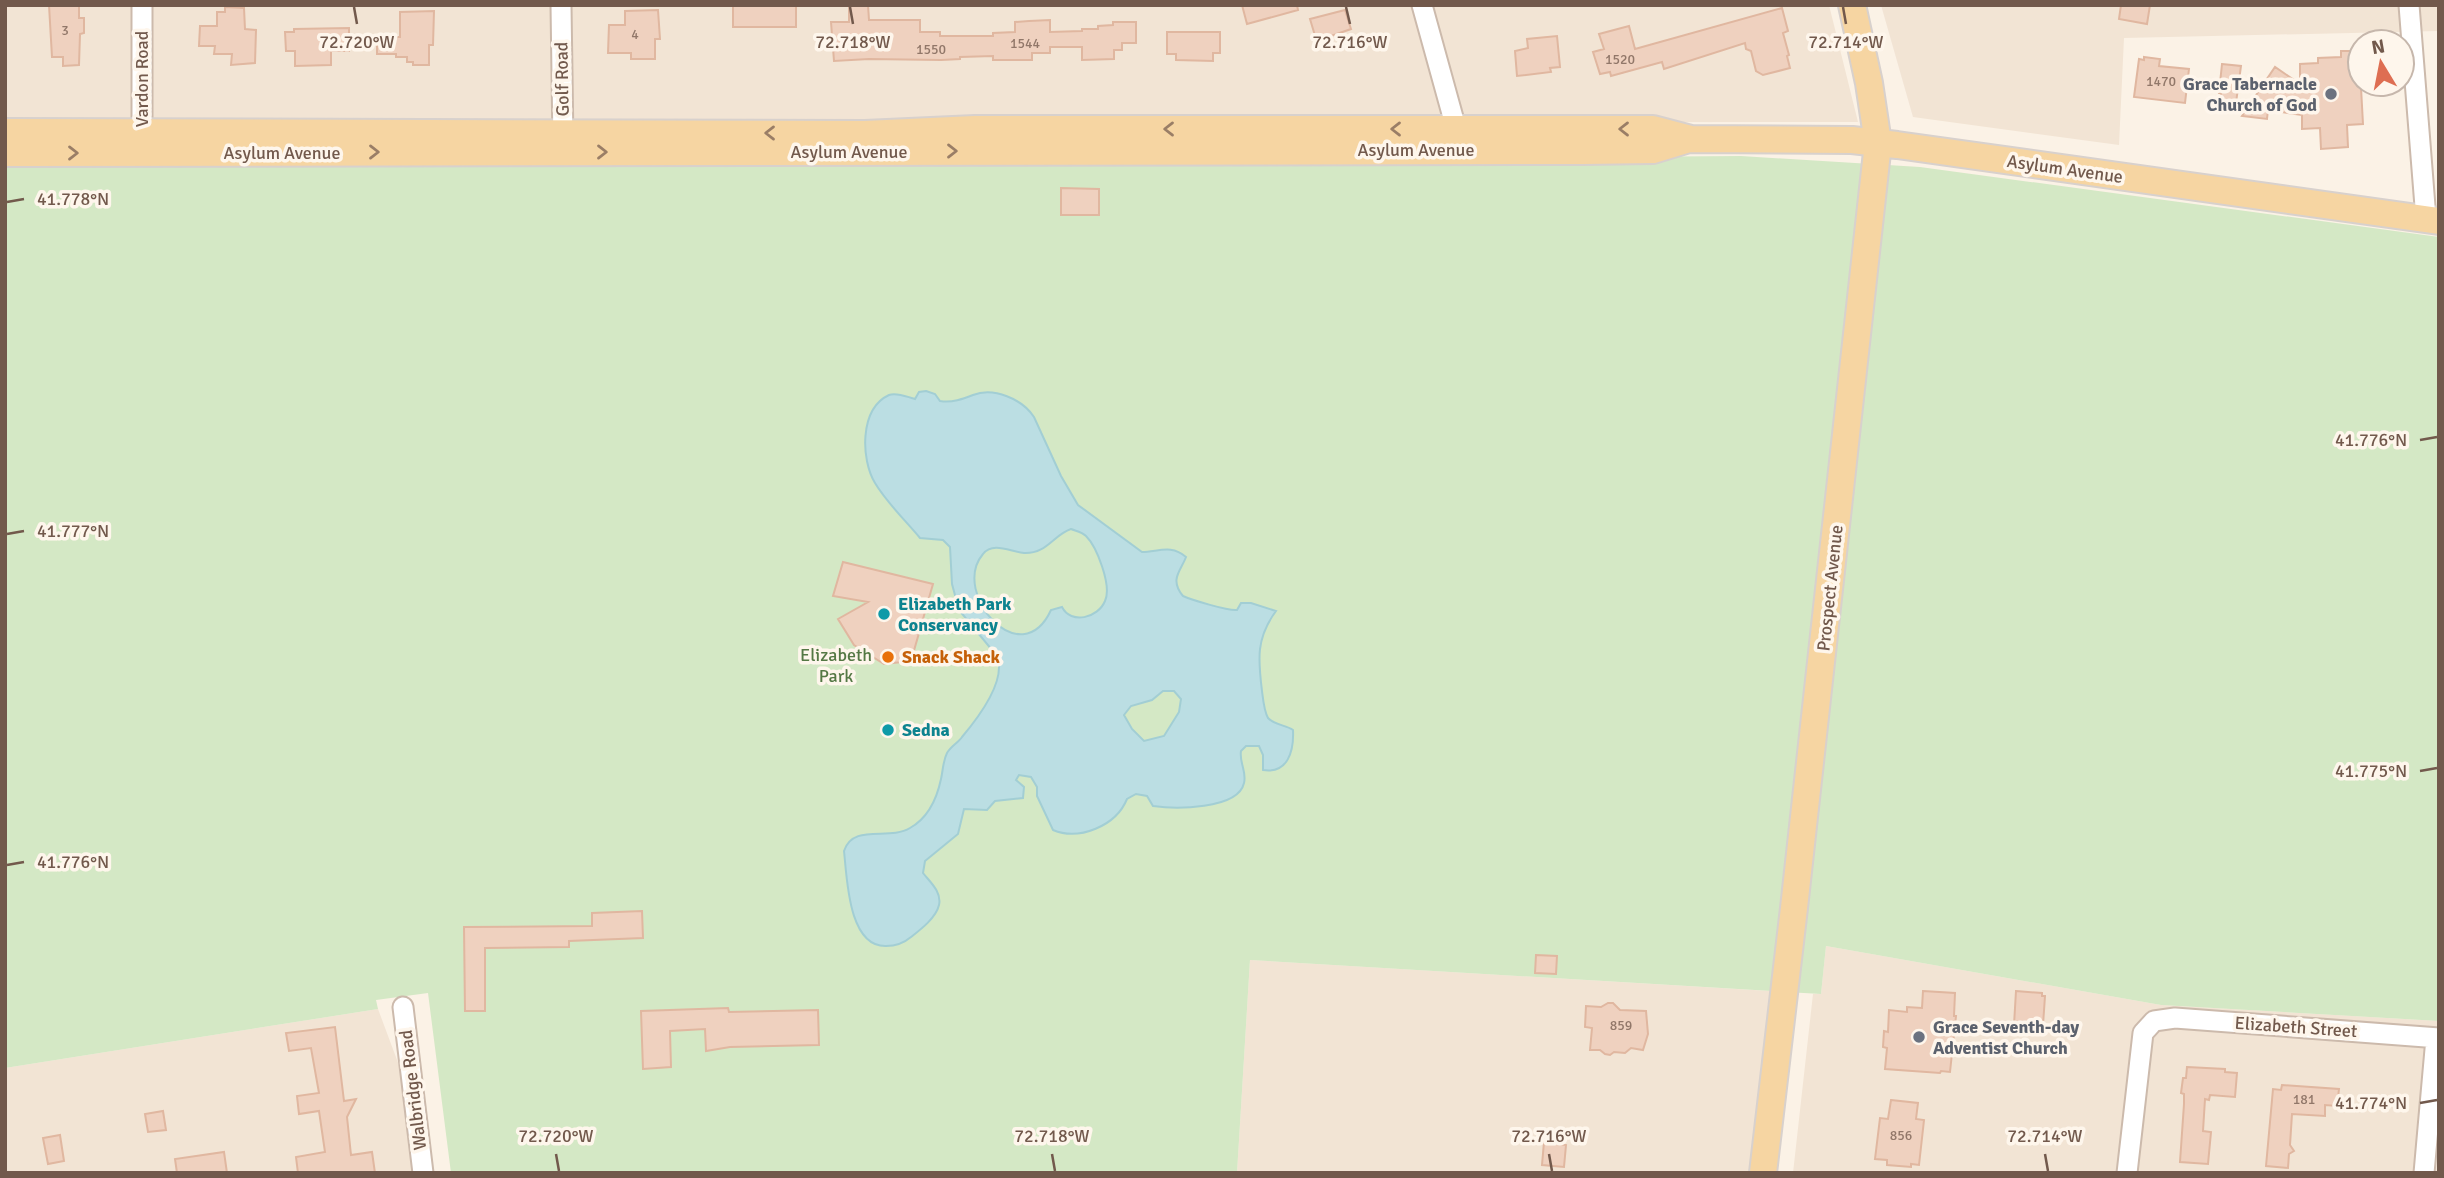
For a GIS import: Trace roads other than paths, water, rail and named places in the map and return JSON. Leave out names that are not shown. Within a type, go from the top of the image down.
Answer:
[{"type":"main road","name":"Prospect Avenue","points":[[1763,1173],[1792,934],[1878,143],[1869,83],[1852,5]]},
{"type":"main road","name":"Asylum Avenue","points":[[5,153],[142,143],[563,142],[975,129],[1459,139],[1653,129],[1690,139],[1852,140],[1878,143],[2432,220]]},
{"type":"main road","name":"Asylum Avenue","points":[[5,132],[142,143]]},
{"type":"street","name":"Vardon Road","points":[[142,5],[142,143]]},
{"type":"street","name":"Golf Road","points":[[561,5],[563,142]]},
{"type":"street","points":[[1422,5],[1459,139]]},
{"type":"street","points":[[2409,5],[2432,220]]},
{"type":"street","name":"Walbridge Road","points":[[403,1007],[423,1173]]},
{"type":"street","name":"Elizabeth Street","points":[[2127,1173],[2143,1032],[2154,1021],[2175,1018],[2437,1038]]},
{"type":"street","points":[[2424,1173],[2437,1038]]},
{"type":"water","points":[[919,392],[935,394],[940,401],[957,400],[981,393],[998,394],[1015,400],[1034,417],[1061,476],[1078,505],[1142,552],[1170,550],[1186,557],[1176,580],[1183,596],[1232,610],[1237,610],[1241,603],[1251,603],[1276,611],[1265,630],[1260,649],[1263,698],[1268,718],[1293,730],[1293,738],[1288,759],[1284,765],[1272,770],[1263,770],[1263,755],[1259,746],[1246,746],[1241,751],[1244,783],[1239,792],[1230,798],[1204,806],[1163,807],[1153,806],[1147,796],[1136,794],[1127,799],[1122,809],[1106,824],[1074,834],[1053,830],[1031,777],[1019,775],[1016,780],[1024,787],[1023,798],[995,801],[987,810],[964,809],[958,834],[925,861],[923,873],[937,892],[939,900],[935,914],[908,939],[886,946],[873,943],[857,923],[849,893],[844,851],[855,837],[902,832],[916,824],[927,813],[937,793],[947,753],[983,710],[995,688],[999,666],[997,656],[959,610],[952,584],[950,547],[943,540],[920,538],[885,498],[870,473],[865,449],[872,411],[889,395],[899,394],[915,399]],"holes":[[[1071,529],[1086,536],[1099,557],[1107,586],[1102,607],[1084,617],[1072,616],[1062,607],[1051,610],[1038,628],[1023,634],[1008,631],[993,621],[982,606],[975,588],[975,570],[983,554],[992,548],[1032,553]],[[1163,691],[1174,691],[1181,699],[1179,712],[1164,736],[1144,741],[1132,729],[1124,715],[1131,706],[1152,700]]]},
{"type":"place","name":"Grace Tabernacle Church of God","points":[[2331,94]]},
{"type":"place","name":"Elizabeth Park Conservancy","points":[[884,614]]},
{"type":"place","name":"Snack Shack","points":[[888,657]]},
{"type":"place","name":"Sedna","points":[[888,730]]},
{"type":"place","name":"Grace Seventh-day Adventist Church","points":[[1919,1037]]},
{"type":"park label","name":"Elizabeth Park","points":[[836,665]]}]
